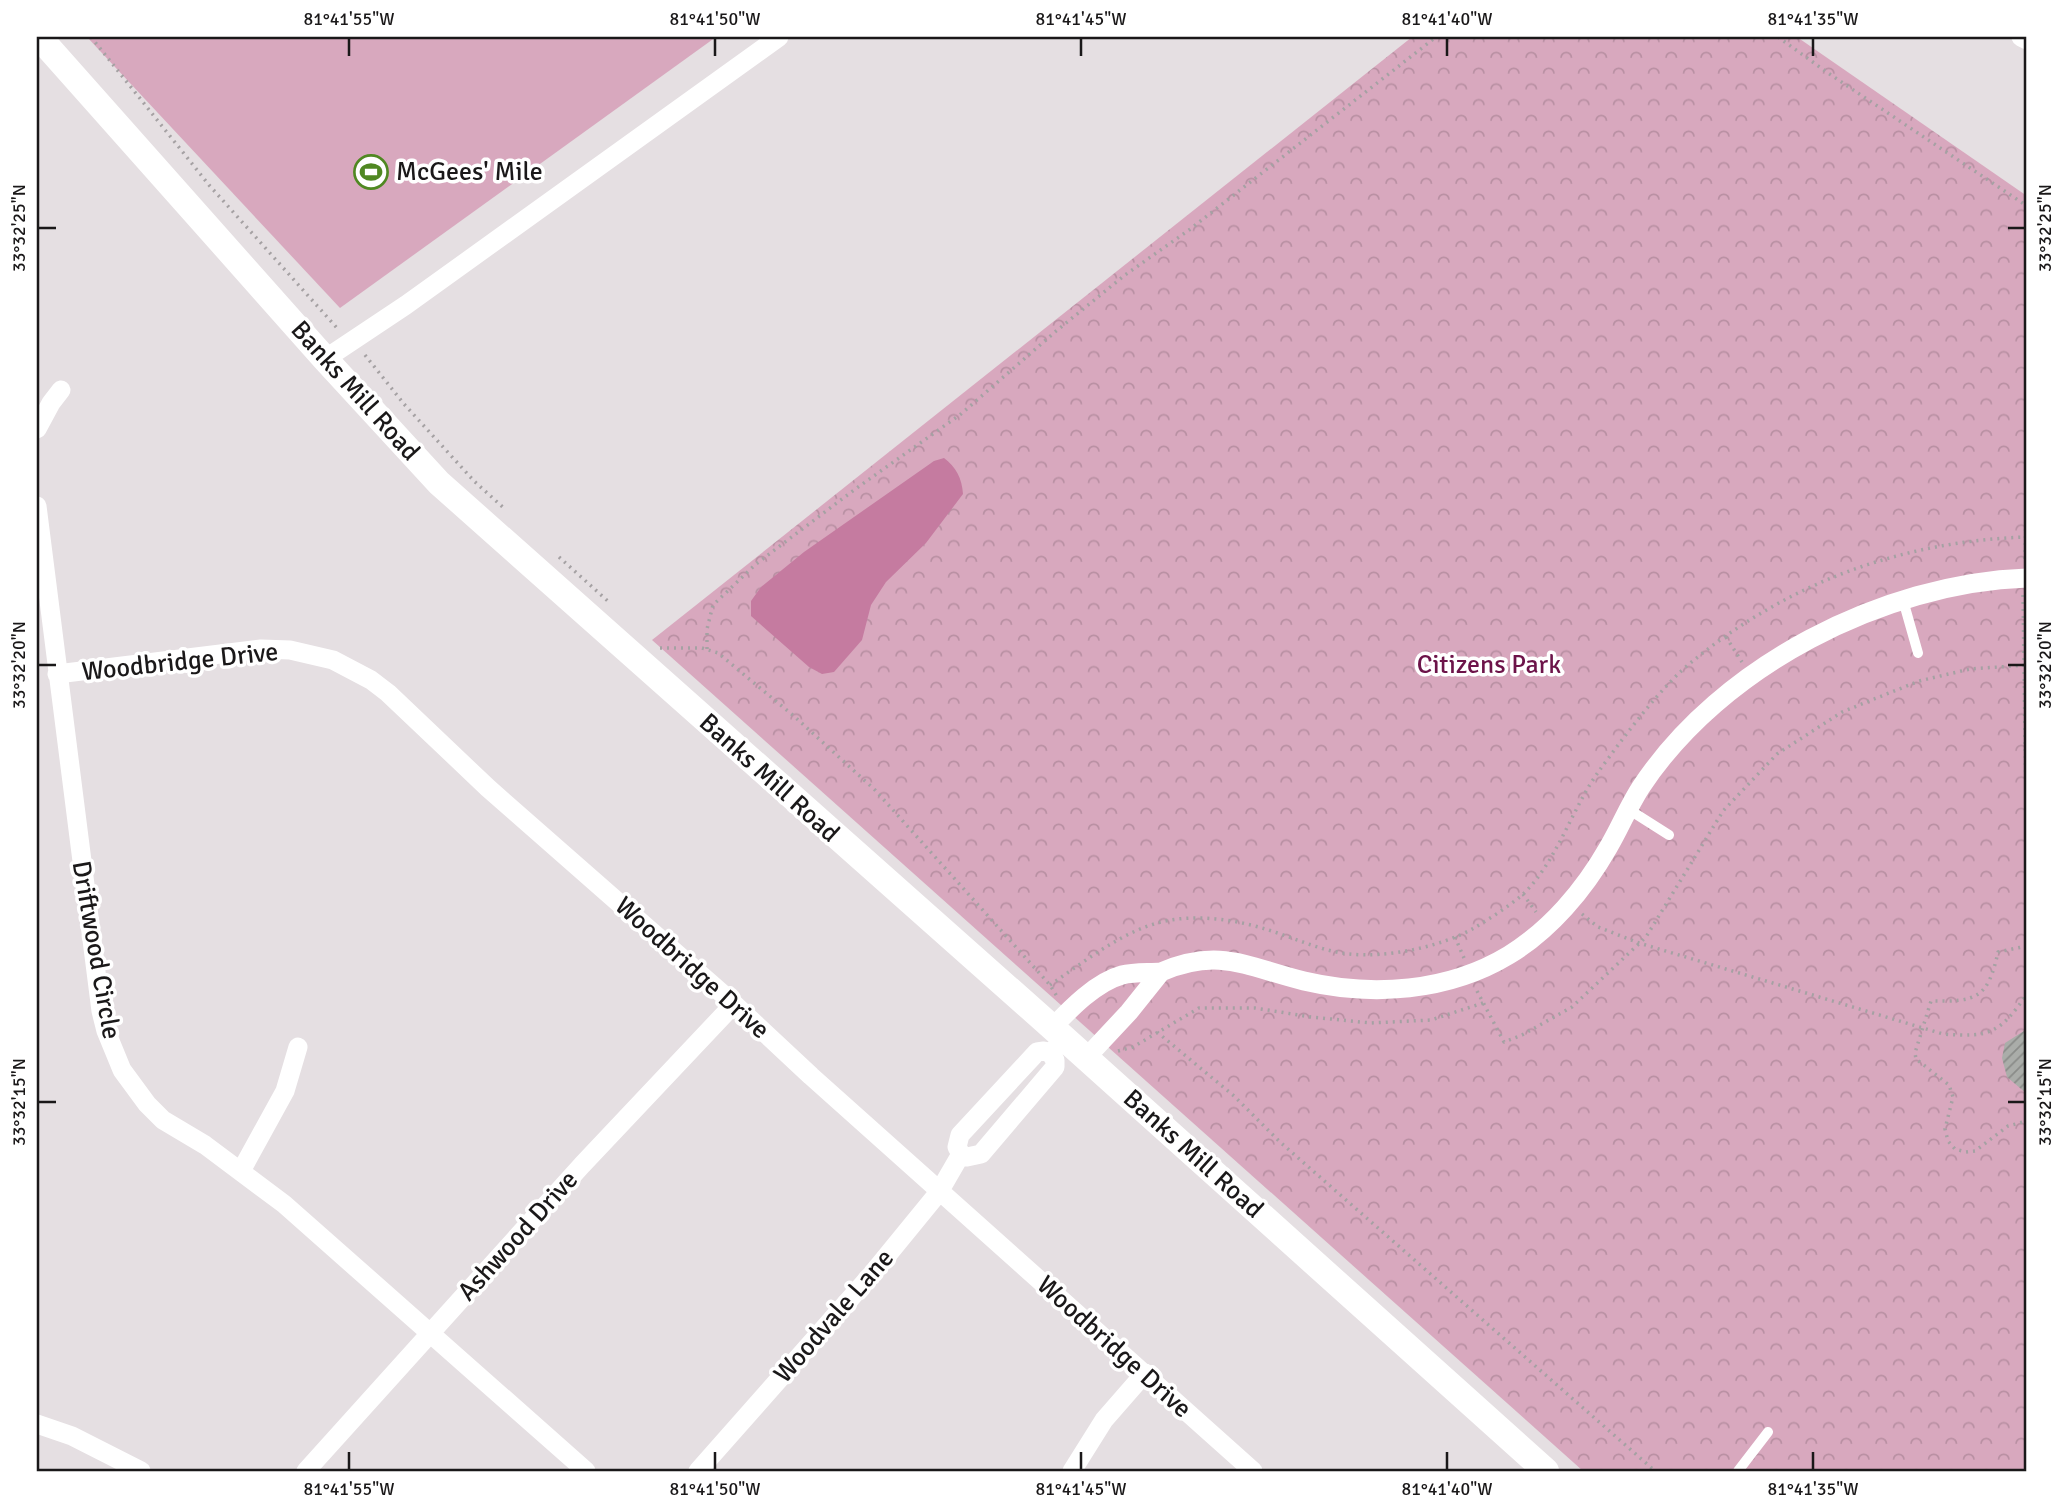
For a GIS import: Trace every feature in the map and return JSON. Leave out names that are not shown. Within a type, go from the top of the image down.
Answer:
[{"type":"street","name":"Banks Mill Road","points":[[39,37],[439,483],[1059,1033],[1092,1051],[1546,1471]]},
{"type":"street","points":[[325,359],[406,305],[779,37]]},
{"type":"street","points":[[2021,37],[2027,40]]},
{"type":"street","points":[[37,429],[61,390]]},
{"type":"street","name":"Driftwood Circle","points":[[37,506],[83,888],[106,1031],[122,1070],[147,1104],[163,1120],[241,1171],[284,1204],[432,1333]]},
{"type":"street","points":[[1059,1033],[1082,998],[1117,977],[1161,972],[1197,960],[1231,960],[1307,982],[1364,990],[1419,987],[1470,974],[1508,956],[1527,943],[1569,903],[1609,846],[1641,787],[1677,740],[1698,719],[1751,676],[1819,634],[1871,611],[1903,600],[1966,585],[2027,578]]},
{"type":"street","name":"Woodbridge Drive","points":[[57,674],[261,649],[312,654],[352,669],[388,693],[488,788],[734,1004],[939,1192],[1252,1471]]},
{"type":"street","points":[[1092,1051],[1129,1012],[1161,972]]},
{"type":"street","name":"Ashwood Drive","points":[[306,1471],[582,1165],[734,1004]]},
{"type":"street","name":"Woodvale Lane","points":[[698,1471],[872,1273],[939,1192],[961,1154],[957,1147],[960,1135],[1037,1052],[1044,1051],[1059,1033]]},
{"type":"street","points":[[241,1171],[285,1091],[298,1047]]},
{"type":"street","points":[[432,1333],[586,1471]]},
{"type":"street","points":[[1072,1471],[1104,1420],[1145,1373]]},
{"type":"street","points":[[37,1424],[72,1436],[141,1471]]},
{"type":"lane","points":[[1903,600],[1918,653]]},
{"type":"lane","points":[[1628,809],[1670,835]]},
{"type":"lane","points":[[1738,1471],[1768,1432]]},
{"type":"path","points":[[91,37],[209,185],[326,318],[367,357],[404,404],[474,481],[513,516]]},
{"type":"path","points":[[707,649],[707,629],[713,605],[756,564],[961,414],[1125,275],[1189,230],[1436,37]]},
{"type":"path","points":[[1778,37],[2027,206]]},
{"type":"path","points":[[1050,985],[1124,937],[1162,922],[1194,919],[1233,921],[1350,954],[1387,953],[1429,947],[1473,929],[1523,894],[1546,864],[1597,774],[1625,737],[1692,661],[1780,601],[1838,574],[1917,550],[1970,540],[2027,537]]},
{"type":"path","points":[[552,551],[616,608]]},
{"type":"path","points":[[1726,637],[1751,676]]},
{"type":"path","points":[[659,648],[707,649],[718,653],[795,716],[875,790],[1050,985],[1059,1033]]},
{"type":"path","points":[[1455,937],[1483,1003],[1504,1042],[1522,1035],[1572,1007],[1646,937],[1723,811],[1777,754],[1842,712],[1919,681],[1970,669],[2027,665]]},
{"type":"path","points":[[2024,681],[2027,872]]},
{"type":"path","points":[[1569,903],[1598,927],[1639,943],[1942,1034],[1970,1037],[1993,1032],[2013,1014],[2027,994]]},
{"type":"path","points":[[2027,946],[1998,952],[1992,978],[1982,992],[1970,999],[1931,1001],[1915,1053],[1916,1059],[1949,1085],[1953,1097],[1945,1129],[1948,1141],[1955,1149],[1975,1151],[2008,1126],[2027,1121]]},
{"type":"path","points":[[1092,1051],[1109,1054],[1133,1047],[1199,1008],[1255,1008],[1371,1023],[1431,1020],[1483,1003]]},
{"type":"path","points":[[1157,1032],[1234,1096],[1280,1142],[1655,1471]]},
{"type":"green space","name":"McGees' Mile","points":[[87,37],[716,37],[340,308]]},
{"type":"green space","name":"Citizens Park","points":[[1412,37],[1797,37],[2027,196],[2027,1471],[1583,1471],[652,640]]},
{"type":"shaded area","points":[[944,458],[958,473],[963,494],[926,543],[886,582],[871,605],[862,640],[834,672],[822,674],[809,667],[751,616],[751,601],[761,587],[804,552],[934,461]]},
{"type":"building","points":[[2027,1029],[2027,1094],[2007,1077],[2002,1058],[2005,1043]]},
{"type":"place","name":"McGees' Mile","points":[[371,172]]}]
